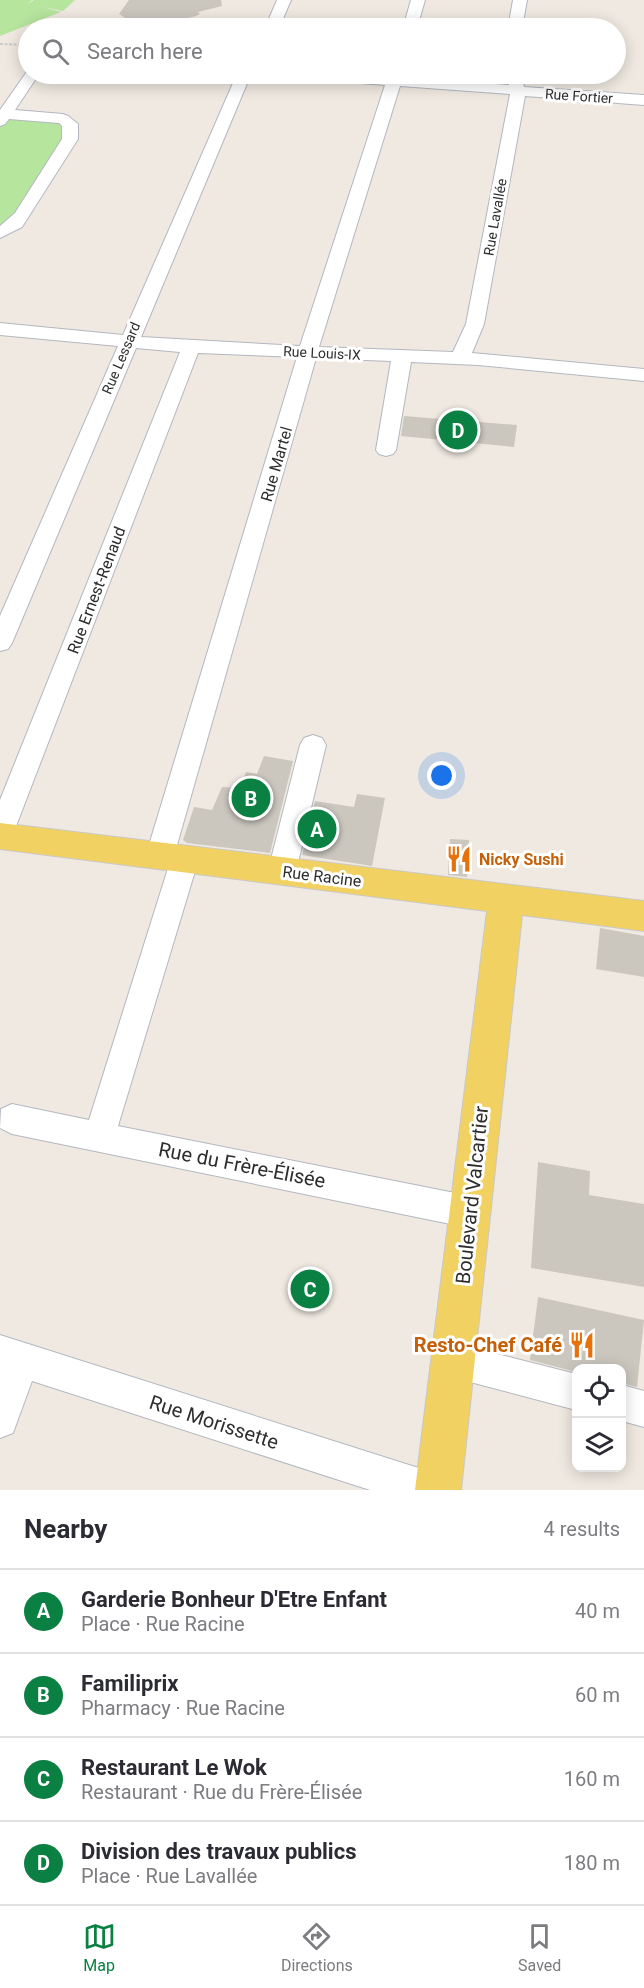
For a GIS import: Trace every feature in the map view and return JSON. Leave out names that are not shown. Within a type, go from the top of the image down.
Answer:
[{"type":"main road","name":"Rue Racine","points":[[0,835],[644,916]]},
{"type":"main road","name":"Boulevard Valcartier","points":[[438,1490],[506,900]]},
{"type":"street","points":[[276,18],[284,0]]},
{"type":"street","points":[[413,18],[418,0]]},
{"type":"street","points":[[517,18],[520,0]]},
{"type":"street","points":[[3,113],[25,84]]},
{"type":"street","name":"Rue Lessard","points":[[0,643],[240,84]]},
{"type":"street","name":"Rue Martel","points":[[99,1137],[308,352],[393,84]]},
{"type":"street","name":"Rue Fortier","points":[[452,84],[518,92],[644,100]]},
{"type":"street","name":"Rue Lavallée","points":[[460,359],[475,324],[518,92],[516,84]]},
{"type":"street","points":[[0,233],[16,223],[22,215],[70,139],[71,130],[70,124],[63,119],[3,113]]},
{"type":"street","name":"Rue Louis-IX","points":[[0,329],[191,346],[460,359],[644,375]]},
{"type":"street","name":"Rue Ernest-Renaud","points":[[0,835],[191,346]]},
{"type":"street","points":[[386,450],[402,356]]},
{"type":"street","points":[[282,871],[313,745]]},
{"type":"street","name":"Rue du Frère-Élisée","points":[[12,1119],[470,1212]]},
{"type":"street","points":[[0,1420],[11,1357]]},
{"type":"street","name":"Rue Morissette","points":[[11,1357],[428,1490]]},
{"type":"street","points":[[453,1361],[572,1391]]},
{"type":"street","points":[[626,1404],[644,1409]]},
{"type":"path","points":[[0,44],[18,45]]},
{"type":"green space","points":[[0,0],[32,0],[28,4],[34,0],[75,0],[63,11],[43,7],[61,12],[46,18],[18,18],[18,29],[0,36]]},
{"type":"green space","points":[[4,114],[70,124],[22,215],[0,233],[0,121]]},
{"type":"building","points":[[129,0],[221,0],[222,6],[198,12],[200,14],[188,18],[125,18],[119,14]]},
{"type":"building","points":[[404,416],[517,425],[514,447],[401,436]]},
{"type":"building","points":[[264,756],[293,761],[270,853],[187,843],[183,840],[194,807],[212,810],[222,787],[240,788],[246,772],[257,774]]},
{"type":"building","points":[[357,794],[385,798],[372,866],[302,855],[315,801],[354,807]]},
{"type":"building","name":"Nicky Sushi","points":[[450,839],[469,840],[467,877],[448,875]]},
{"type":"building","points":[[600,928],[644,936],[644,977],[596,969]]},
{"type":"building","points":[[538,1162],[590,1171],[589,1195],[644,1204],[644,1287],[531,1268]]},
{"type":"building","points":[[538,1297],[644,1320],[637,1387],[626,1384],[626,1364],[572,1364],[572,1371],[530,1360]]},
{"type":"place","name":"Division des travaux publics","points":[[458,430]]},
{"type":"place","name":"Familiprix","points":[[251,798]]},
{"type":"place","name":"Garderie Bonheur D'Etre Enfant","points":[[317,829]]},
{"type":"place","name":"Nicky Sushi","points":[[459,859]]},
{"type":"place","name":"Restaurant Le Wok","points":[[310,1289]]},
{"type":"place","name":"Resto-Chef Café","points":[[582,1345]]}]
